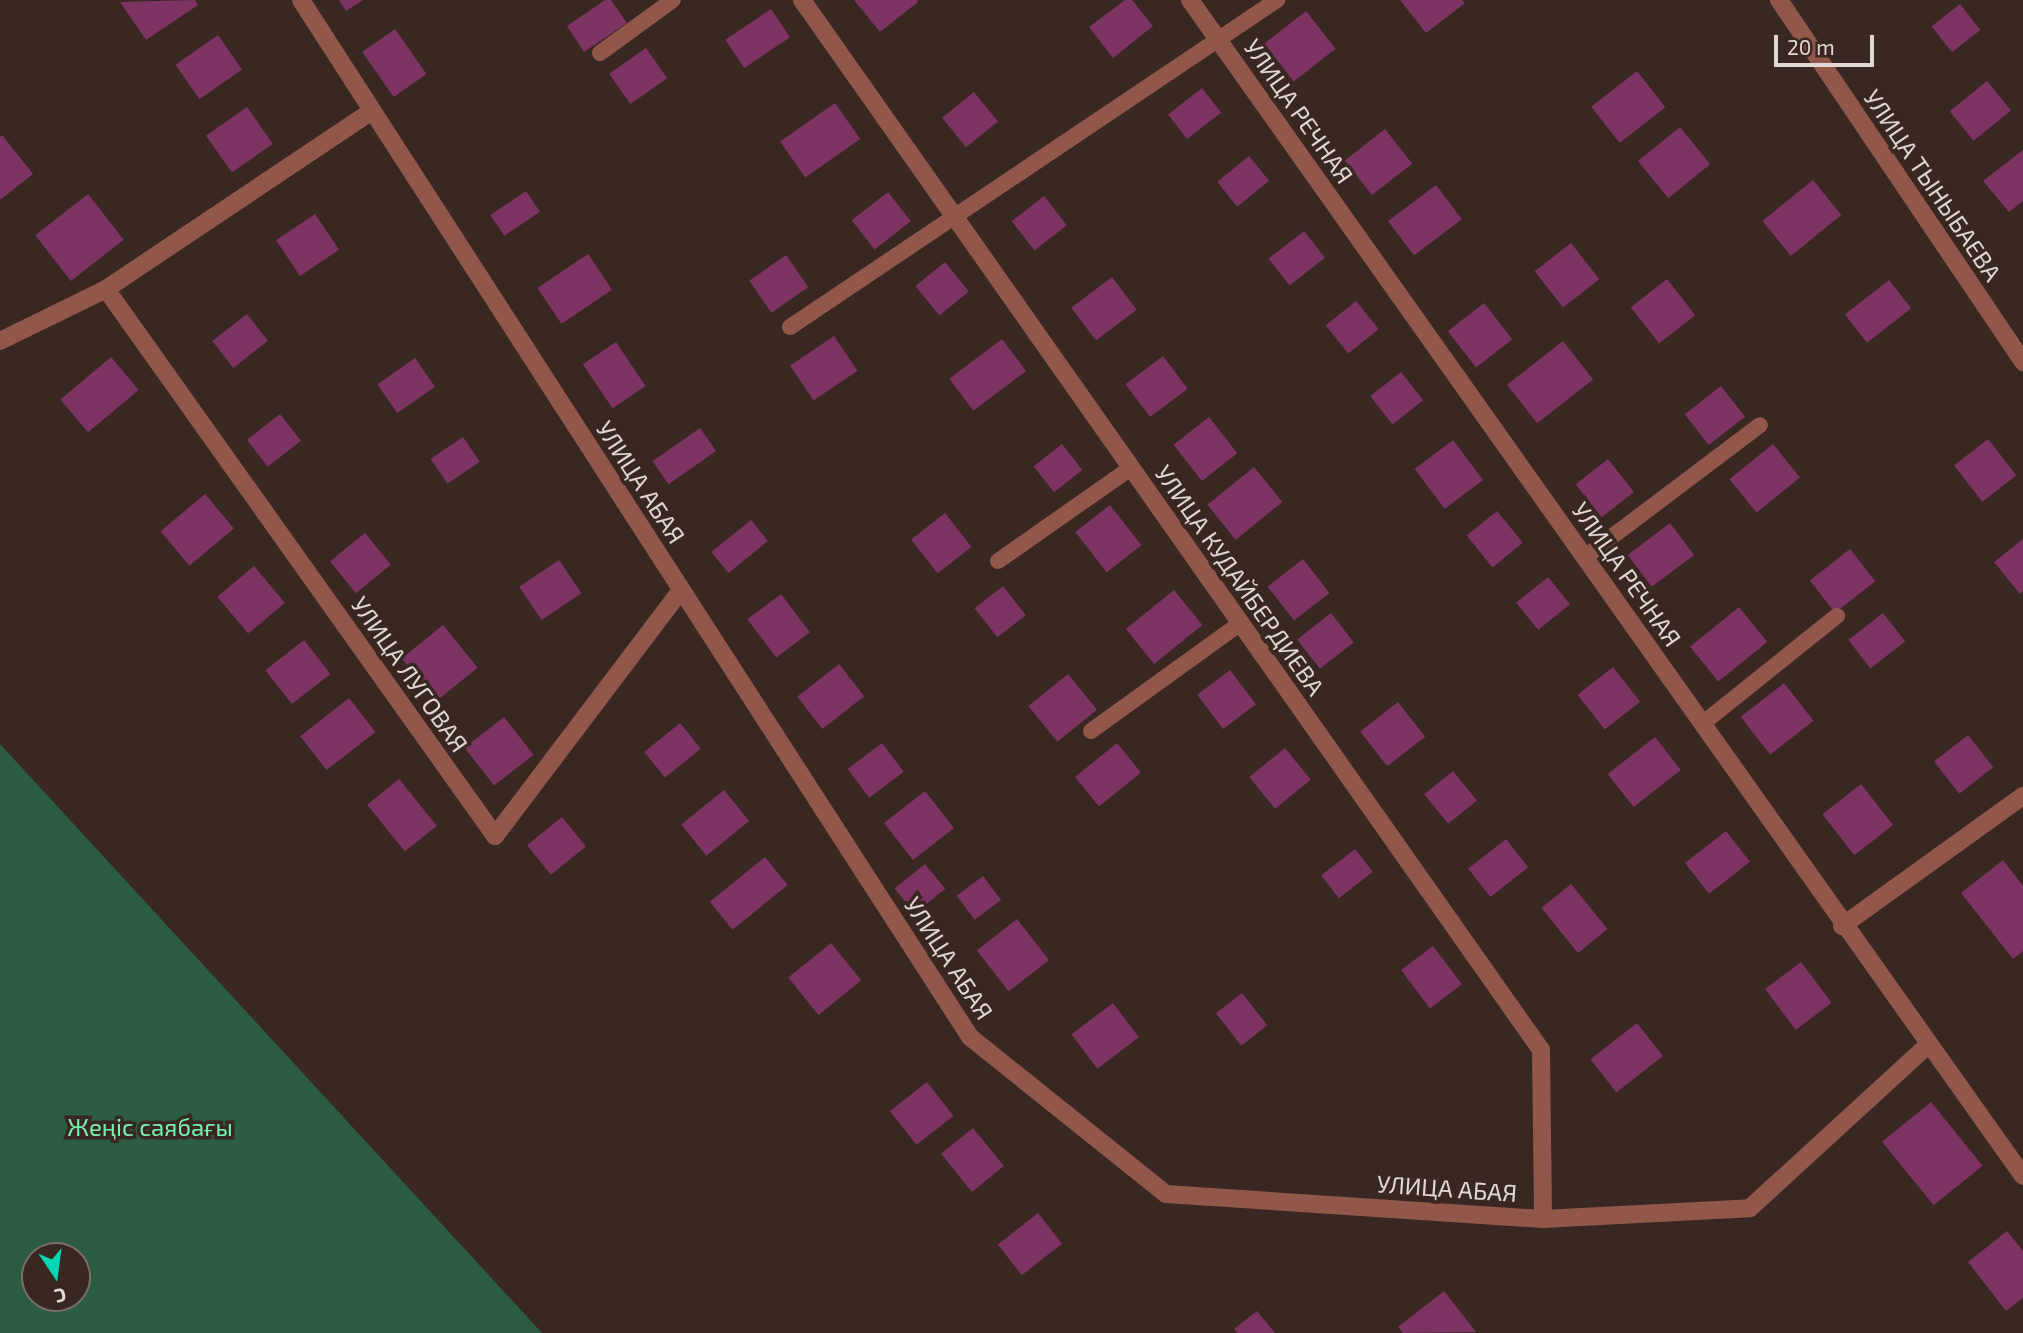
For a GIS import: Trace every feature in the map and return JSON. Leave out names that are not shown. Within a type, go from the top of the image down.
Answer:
[{"type":"street","name":"УЛИЦА АБАЯ","points":[[301,0],[970,1037],[1166,1194],[1543,1219],[1750,1208],[1929,1044]]},
{"type":"street","name":"УЛИЦА КУДАЙБЕРДИЕВА","points":[[803,0],[1541,1050],[1543,1219]]},
{"type":"street","name":"УЛИЦА РЕЧНАЯ","points":[[1191,0],[1842,926],[2023,1177]]},
{"type":"street","name":"УЛИЦА ТЫНЫБАЕВА","points":[[1779,0],[2023,362]]},
{"type":"street","points":[[0,341],[106,289],[372,111]]},
{"type":"street","name":"УЛИЦА ЛУГОВАЯ","points":[[106,289],[495,836],[681,590]]},
{"type":"street","points":[[1842,926],[2023,796]]},
{"type":"lane","points":[[600,53],[673,0]]},
{"type":"lane","points":[[790,327],[1277,0]]},
{"type":"lane","points":[[1585,557],[1760,425]]},
{"type":"lane","points":[[998,561],[1131,468]]},
{"type":"lane","points":[[1702,724],[1837,616]]},
{"type":"lane","points":[[1091,731],[1241,623]]},
{"type":"green space","name":"Жеңіс саябағы","points":[[0,744],[542,1333],[0,1333]]},
{"type":"building","points":[[195,0],[198,5],[146,40],[120,2]]},
{"type":"building","points":[[339,0],[363,0],[346,11]]},
{"type":"building","points":[[605,0],[611,0],[627,23],[584,52],[567,26]]},
{"type":"building","points":[[854,0],[917,0],[918,2],[880,32]]},
{"type":"building","points":[[1125,0],[1132,0],[1153,26],[1113,58],[1089,27]]},
{"type":"building","points":[[1400,0],[1462,0],[1465,3],[1426,33]]},
{"type":"building","points":[[1960,4],[1980,30],[1952,52],[1932,26]]},
{"type":"building","points":[[771,9],[790,37],[744,68],[725,40]]},
{"type":"building","points":[[1306,11],[1336,49],[1294,81],[1264,44]]},
{"type":"building","points":[[395,29],[427,74],[394,97],[362,52]]},
{"type":"building","points":[[218,35],[242,69],[199,99],[175,65]]},
{"type":"building","points":[[646,48],[667,78],[630,104],[609,74]]},
{"type":"building","points":[[1637,71],[1665,107],[1620,143],[1591,107]]},
{"type":"building","points":[[1987,81],[2011,111],[1974,141],[1950,111]]},
{"type":"building","points":[[1202,88],[1221,112],[1187,139],[1168,114]]},
{"type":"building","points":[[974,92],[998,122],[966,147],[942,118]]},
{"type":"building","points":[[835,103],[860,139],[805,177],[780,141]]},
{"type":"building","points":[[247,107],[273,144],[232,173],[206,136]]},
{"type":"building","points":[[1680,127],[1710,164],[1668,198],[1638,161]]},
{"type":"building","points":[[1385,129],[1412,164],[1372,195],[1345,160]]},
{"type":"building","points":[[2,135],[33,174],[0,200],[0,137]]},
{"type":"building","points":[[2023,150],[2023,201],[2009,212],[1983,181]]},
{"type":"building","points":[[1249,156],[1269,181],[1237,207],[1217,182]]},
{"type":"building","points":[[1813,180],[1841,215],[1791,256],[1762,221]]},
{"type":"building","points":[[1436,185],[1462,219],[1414,255],[1388,221]]},
{"type":"building","points":[[526,191],[540,212],[504,236],[490,215]]},
{"type":"building","points":[[888,192],[911,221],[875,249],[852,220]]},
{"type":"building","points":[[88,194],[124,240],[71,281],[35,235]]},
{"type":"building","points":[[1044,196],[1067,225],[1034,250],[1012,221]]},
{"type":"building","points":[[315,214],[339,250],[300,276],[276,240]]},
{"type":"building","points":[[1304,231],[1325,258],[1289,285],[1269,259]]},
{"type":"building","points":[[1571,243],[1599,279],[1563,308],[1535,271]]},
{"type":"building","points":[[588,254],[612,290],[561,324],[537,288]]},
{"type":"building","points":[[786,255],[808,287],[772,313],[749,281]]},
{"type":"building","points":[[945,262],[969,292],[939,315],[915,286]]},
{"type":"building","points":[[1112,277],[1137,310],[1096,340],[1071,308]]},
{"type":"building","points":[[1667,279],[1695,315],[1659,344],[1631,307]]},
{"type":"building","points":[[1889,280],[1911,308],[1867,343],[1845,314]]},
{"type":"building","points":[[1356,301],[1379,329],[1348,354],[1326,326]]},
{"type":"building","points":[[1484,303],[1512,339],[1476,368],[1448,331]]},
{"type":"building","points":[[247,314],[268,341],[233,368],[212,341]]},
{"type":"building","points":[[834,336],[857,371],[814,400],[790,366]]},
{"type":"building","points":[[1002,339],[1026,371],[973,411],[949,379]]},
{"type":"building","points":[[1563,341],[1593,380],[1537,423],[1507,385]]},
{"type":"building","points":[[616,342],[646,386],[612,408],[583,364]]},
{"type":"building","points":[[1163,356],[1188,389],[1150,417],[1125,384]]},
{"type":"building","points":[[111,357],[139,390],[88,432],[60,399]]},
{"type":"building","points":[[415,358],[435,387],[397,413],[377,384]]},
{"type":"building","points":[[1401,372],[1423,400],[1392,424],[1370,396]]},
{"type":"building","points":[[1721,386],[1745,417],[1709,445],[1685,414]]},
{"type":"building","points":[[280,414],[301,441],[268,467],[247,440]]},
{"type":"building","points":[[1209,417],[1237,453],[1202,481],[1174,445]]},
{"type":"building","points":[[700,428],[716,451],[669,484],[652,461]]},
{"type":"building","points":[[463,437],[480,462],[447,484],[431,459]]},
{"type":"building","points":[[1988,439],[2016,475],[1982,502],[1954,465]]},
{"type":"building","points":[[1453,440],[1483,480],[1445,509],[1415,469]]},
{"type":"building","points":[[1062,444],[1082,470],[1054,492],[1034,466]]},
{"type":"building","points":[[1773,444],[1800,477],[1757,513],[1729,479]]},
{"type":"building","points":[[1608,459],[1634,492],[1602,517],[1576,484]]},
{"type":"building","points":[[1254,467],[1282,502],[1236,540],[1207,505]]},
{"type":"building","points":[[205,494],[234,528],[189,566],[161,531]]},
{"type":"building","points":[[1110,505],[1141,545],[1107,572],[1075,532]]},
{"type":"building","points":[[1497,511],[1523,543],[1492,567],[1467,536]]},
{"type":"building","points":[[945,513],[971,547],[938,573],[911,539]]},
{"type":"building","points":[[751,520],[768,541],[728,573],[711,552]]},
{"type":"building","points":[[1670,523],[1694,555],[1652,587],[1628,555]]},
{"type":"building","points":[[365,533],[391,565],[356,593],[330,561]]},
{"type":"building","points":[[2023,539],[2023,591],[2020,594],[1994,562]]},
{"type":"building","points":[[1850,549],[1875,581],[1835,613],[1810,580]]},
{"type":"building","points":[[1303,559],[1329,593],[1294,621],[1268,587]]},
{"type":"building","points":[[559,560],[581,593],[542,620],[519,587]]},
{"type":"building","points":[[254,566],[285,603],[248,634],[217,597]]},
{"type":"building","points":[[1548,577],[1570,604],[1538,630],[1516,603]]},
{"type":"building","points":[[1003,586],[1026,615],[997,637],[975,608]]},
{"type":"building","points":[[1174,590],[1202,625],[1154,664],[1126,629]]},
{"type":"building","points":[[781,594],[810,632],[776,658],[747,619]]},
{"type":"building","points":[[1739,607],[1767,642],[1718,682],[1690,647]]},
{"type":"building","points":[[1331,613],[1354,642],[1320,669],[1297,639]]},
{"type":"building","points":[[1883,613],[1905,641],[1870,668],[1848,640]]},
{"type":"building","points":[[443,625],[478,668],[436,701],[402,658]]},
{"type":"building","points":[[304,640],[330,674],[292,704],[265,670]]},
{"type":"building","points":[[839,664],[864,696],[822,729],[797,697]]},
{"type":"building","points":[[1613,667],[1640,702],[1605,729],[1578,695]]},
{"type":"building","points":[[1230,670],[1256,704],[1223,729],[1197,695]]},
{"type":"building","points":[[1068,674],[1097,710],[1057,742],[1028,706]]},
{"type":"building","points":[[1784,683],[1814,721],[1770,755],[1741,717]]},
{"type":"building","points":[[349,698],[375,732],[327,770],[300,736]]},
{"type":"building","points":[[1398,702],[1425,737],[1387,766],[1360,732]]},
{"type":"building","points":[[504,717],[534,755],[494,786],[465,748]]},
{"type":"building","points":[[680,723],[701,749],[665,778],[644,752]]},
{"type":"building","points":[[1968,735],[1993,767],[1959,794],[1934,761]]},
{"type":"building","points":[[1655,737],[1681,770],[1634,807],[1608,774]]},
{"type":"building","points":[[882,743],[904,772],[869,798],[848,769]]},
{"type":"building","points":[[1117,743],[1141,773],[1099,807],[1075,777]]},
{"type":"building","points":[[1285,748],[1311,780],[1275,809],[1249,777]]},
{"type":"building","points":[[1453,771],[1477,801],[1448,824],[1424,794]]},
{"type":"building","points":[[399,779],[437,826],[405,851],[367,805]]},
{"type":"building","points":[[1861,784],[1893,825],[1854,855],[1822,814]]},
{"type":"building","points":[[724,790],[749,821],[706,856],[681,825]]},
{"type":"building","points":[[925,791],[954,828],[913,860],[884,823]]},
{"type":"building","points":[[562,817],[586,847],[551,875],[527,845]]},
{"type":"building","points":[[1726,831],[1750,862],[1709,894],[1685,863]]},
{"type":"building","points":[[1506,839],[1528,867],[1490,897],[1468,869]]},
{"type":"building","points":[[1355,849],[1373,872],[1339,898],[1321,875]]},
{"type":"building","points":[[765,857],[788,885],[732,930],[710,902]]},
{"type":"building","points":[[2003,860],[2023,886],[2023,951],[2013,959],[1961,893]]},
{"type":"building","points":[[925,864],[945,889],[915,913],[895,889]]},
{"type":"building","points":[[983,876],[1001,900],[975,920],[957,896]]},
{"type":"building","points":[[1571,884],[1608,929],[1578,953],[1541,908]]},
{"type":"building","points":[[1017,919],[1049,960],[1009,991],[977,950]]},
{"type":"building","points":[[831,943],[861,980],[818,1015],[788,978]]},
{"type":"building","points":[[1433,946],[1462,984],[1430,1008],[1401,970]]},
{"type":"building","points":[[1801,962],[1832,1003],[1796,1030],[1765,989]]},
{"type":"building","points":[[1242,993],[1267,1025],[1241,1046],[1216,1013]]},
{"type":"building","points":[[1113,1003],[1139,1037],[1097,1069],[1071,1034]]},
{"type":"building","points":[[1637,1023],[1663,1056],[1616,1092],[1591,1059]]},
{"type":"building","points":[[927,1082],[953,1116],[916,1145],[890,1111]]},
{"type":"building","points":[[1931,1102],[1983,1166],[1934,1205],[1882,1142]]},
{"type":"building","points":[[973,1128],[1004,1166],[972,1192],[941,1154]]},
{"type":"building","points":[[1038,1213],[1062,1244],[1022,1275],[998,1244]]},
{"type":"building","points":[[2007,1231],[2023,1251],[2023,1298],[2006,1311],[1968,1262]]},
{"type":"building","points":[[1444,1291],[1476,1332],[1403,1333],[1398,1327]]},
{"type":"building","points":[[1257,1311],[1275,1333],[1237,1333],[1234,1329]]}]
